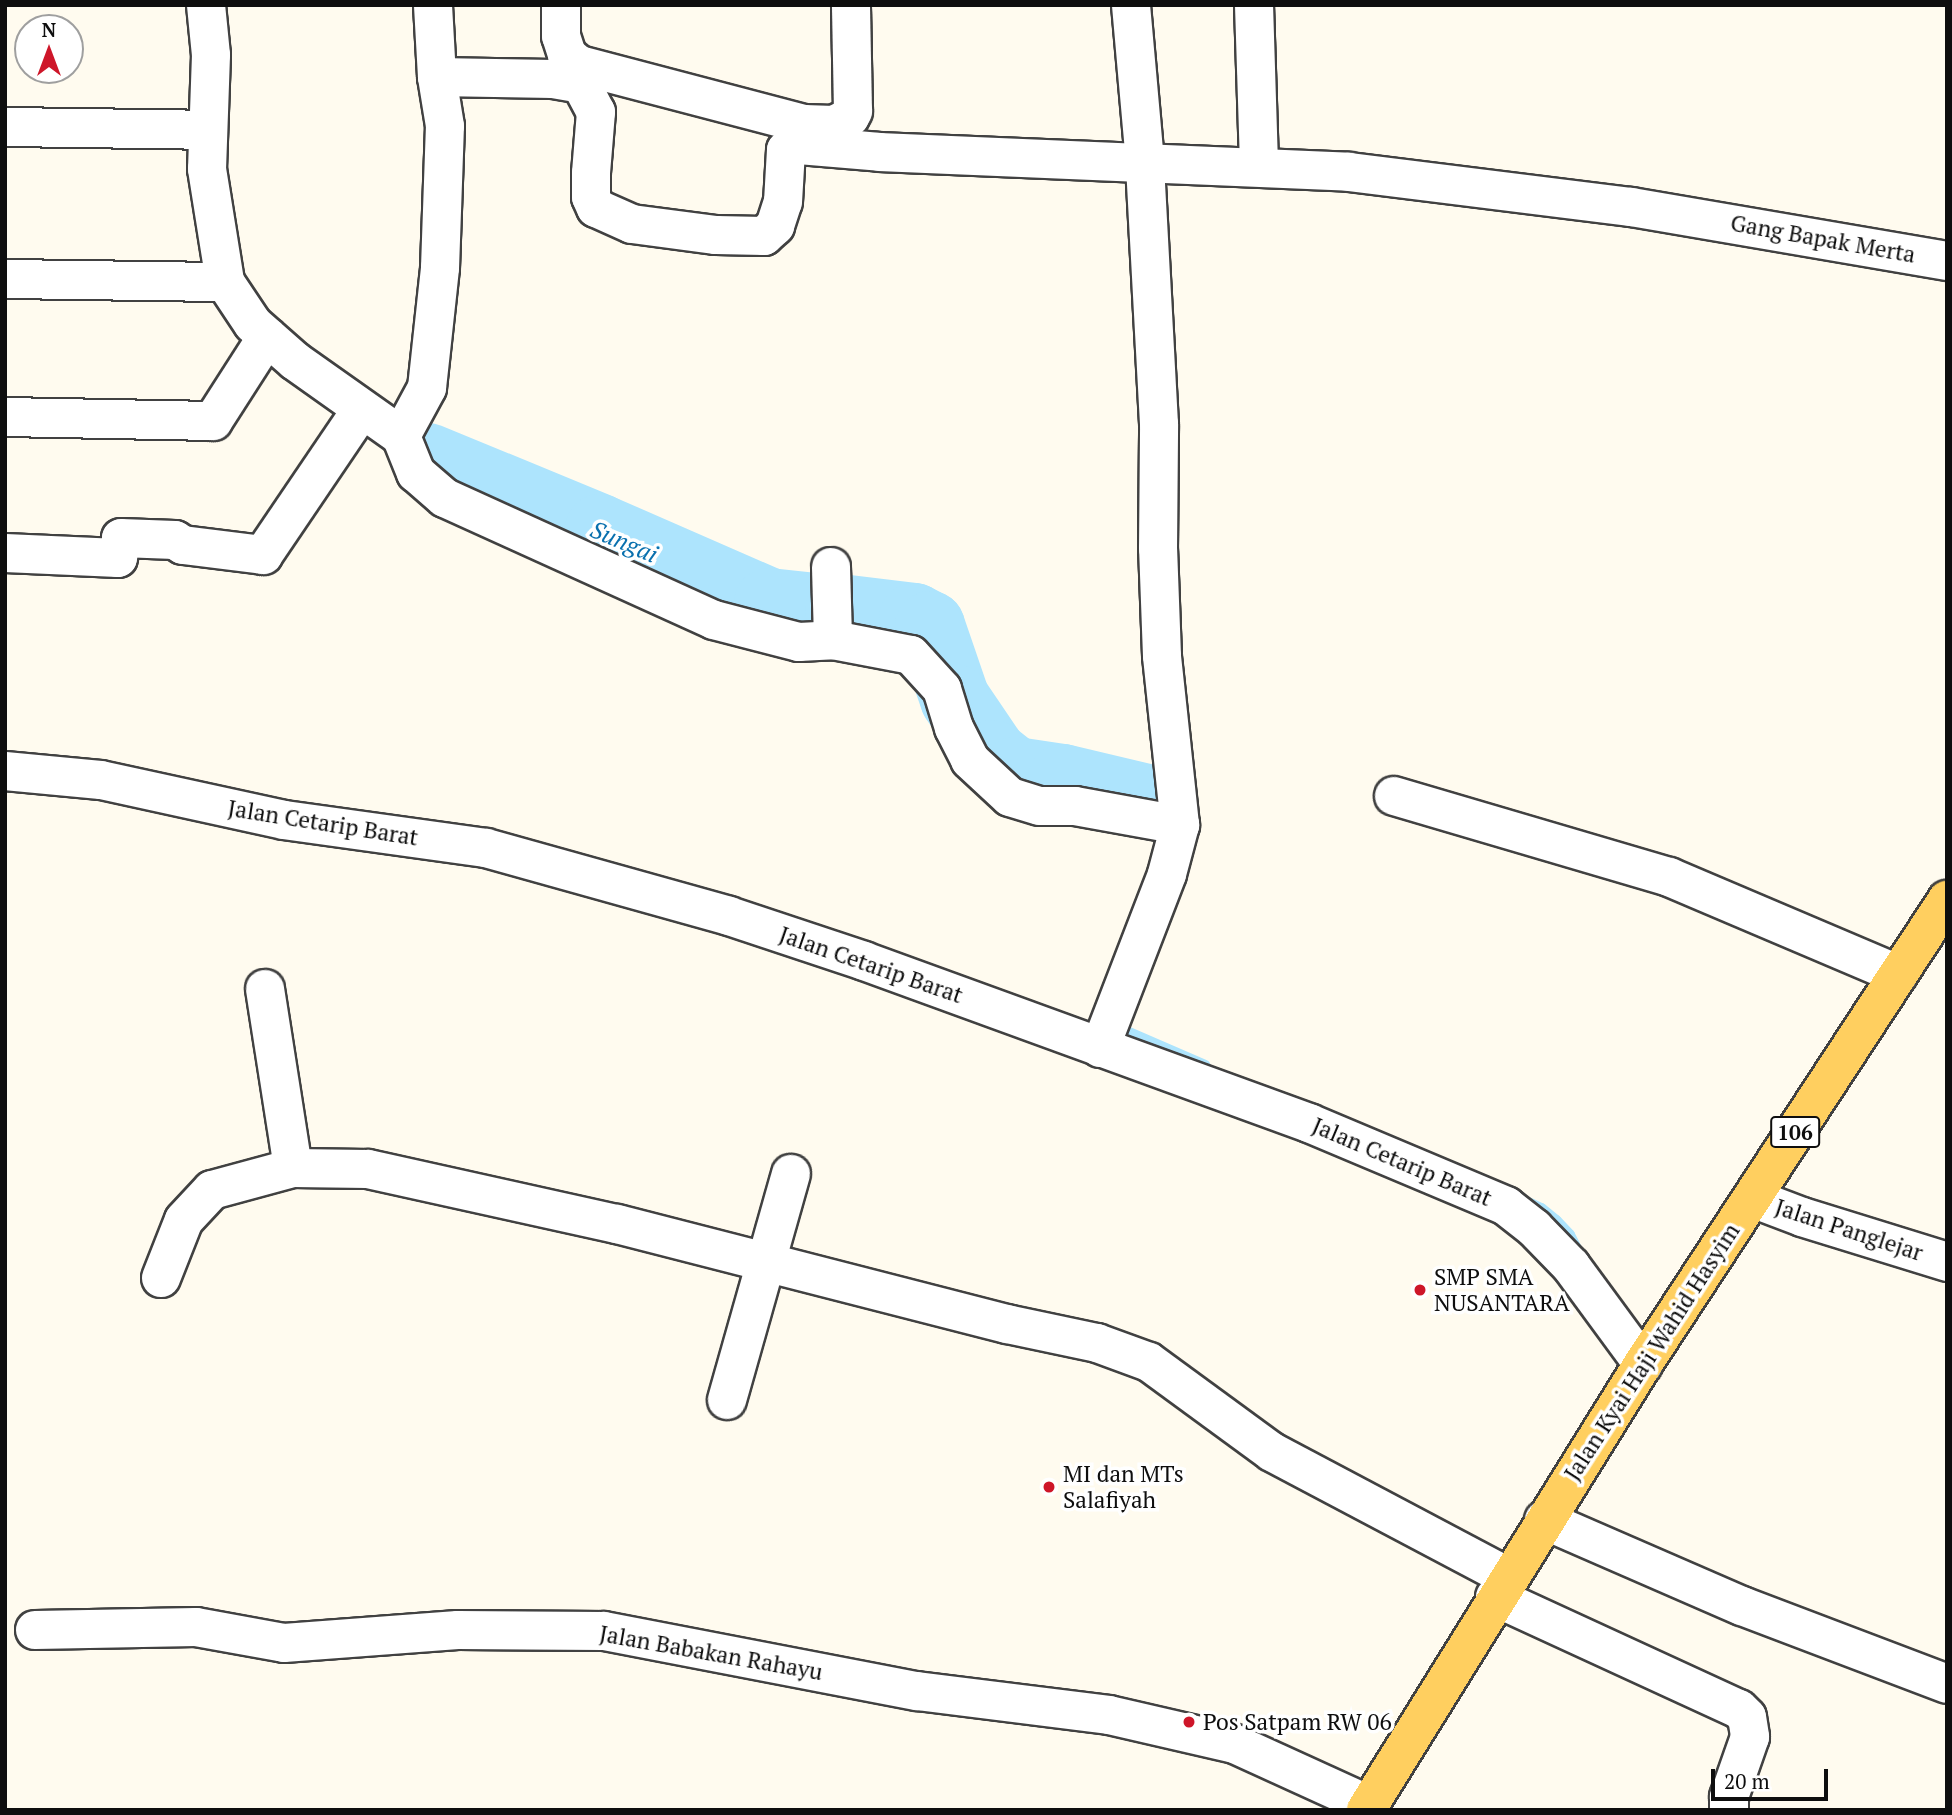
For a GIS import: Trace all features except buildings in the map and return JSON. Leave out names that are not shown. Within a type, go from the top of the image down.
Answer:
[{"type":"main road","name":"Jalan Kyai Haji Wahid Hasyim","points":[[1368,1807],[1502,1587],[1643,1364],[1947,900]]},
{"type":"street","points":[[206,5],[211,55],[207,169],[225,282],[253,324],[267,337],[295,361],[401,436],[416,473],[445,498],[714,620],[799,642],[833,640],[911,655],[942,689],[954,728],[970,760],[1010,797],[1040,806],[1075,806],[1181,825]]},
{"type":"street","points":[[401,436],[427,388],[440,268],[446,126],[437,77],[433,5]]},
{"type":"street","points":[[561,5],[561,36],[567,55],[579,65],[804,124],[834,125],[850,117],[853,111],[851,5]]},
{"type":"street","points":[[1100,1048],[1167,874],[1181,825],[1162,656],[1158,549],[1159,424],[1145,162],[1131,5]]},
{"type":"street","points":[[1254,5],[1259,167]]},
{"type":"street","name":"Gang Bapak Merta","points":[[437,77],[554,79],[581,84],[596,112],[590,173],[590,197],[596,208],[632,224],[716,235],[764,236],[775,226],[783,202],[786,150],[799,145],[880,152],[1349,172],[1699,218],[1947,261]]},
{"type":"street","points":[[5,127],[208,130]]},
{"type":"street","points":[[5,279],[225,282]]},
{"type":"street","points":[[5,417],[213,421],[267,337]]},
{"type":"street","points":[[5,553],[118,558],[121,538],[175,540],[183,545],[263,555],[362,409]]},
{"type":"street","points":[[831,567],[833,640]]},
{"type":"street","name":"Jalan Cetarip Barat","points":[[5,771],[101,780],[284,820],[499,852],[729,916],[864,961],[1309,1123],[1506,1206],[1534,1228],[1571,1266],[1643,1364]]},
{"type":"street","points":[[1394,796],[1669,877],[1898,974]]},
{"type":"street","points":[[265,989],[293,1168]]},
{"type":"street","points":[[161,1278],[184,1220],[212,1190],[293,1168],[368,1169],[617,1224],[1007,1324],[1097,1343],[1149,1362],[1272,1452],[1502,1587],[1739,1709],[1747,1717],[1750,1737],[1730,1797],[1729,1810]]},
{"type":"street","points":[[727,1400],[791,1174]]},
{"type":"street","name":"Jalan Panglejar","points":[[1752,1198],[1802,1217],[1947,1262]]},
{"type":"street","points":[[1544,1520],[1742,1606],[1947,1684]]},
{"type":"street","name":"Jalan Babakan Rahayu","points":[[35,1630],[196,1627],[284,1643],[458,1630],[604,1631],[917,1691],[1109,1714],[1235,1744],[1368,1807]]},
{"type":"waterway","name":"Sungai","points":[[428,458],[769,603],[825,609]]},
{"type":"waterway","name":"Sungai","points":[[840,609],[914,618],[930,626],[955,699],[993,755],[1015,772],[1063,779],[1155,801]]},
{"type":"waterway","points":[[1122,1030],[1205,1066]]},
{"type":"waterway","points":[[1528,1203],[1556,1221],[1569,1235],[1578,1253]]},
{"type":"place","name":"SMP SMA NUSANTARA","points":[[1420,1290]]},
{"type":"place","name":"MI dan MTs Salafiyah","points":[[1049,1487]]},
{"type":"place","name":"Pos Satpam RW 06","points":[[1189,1722]]}]
